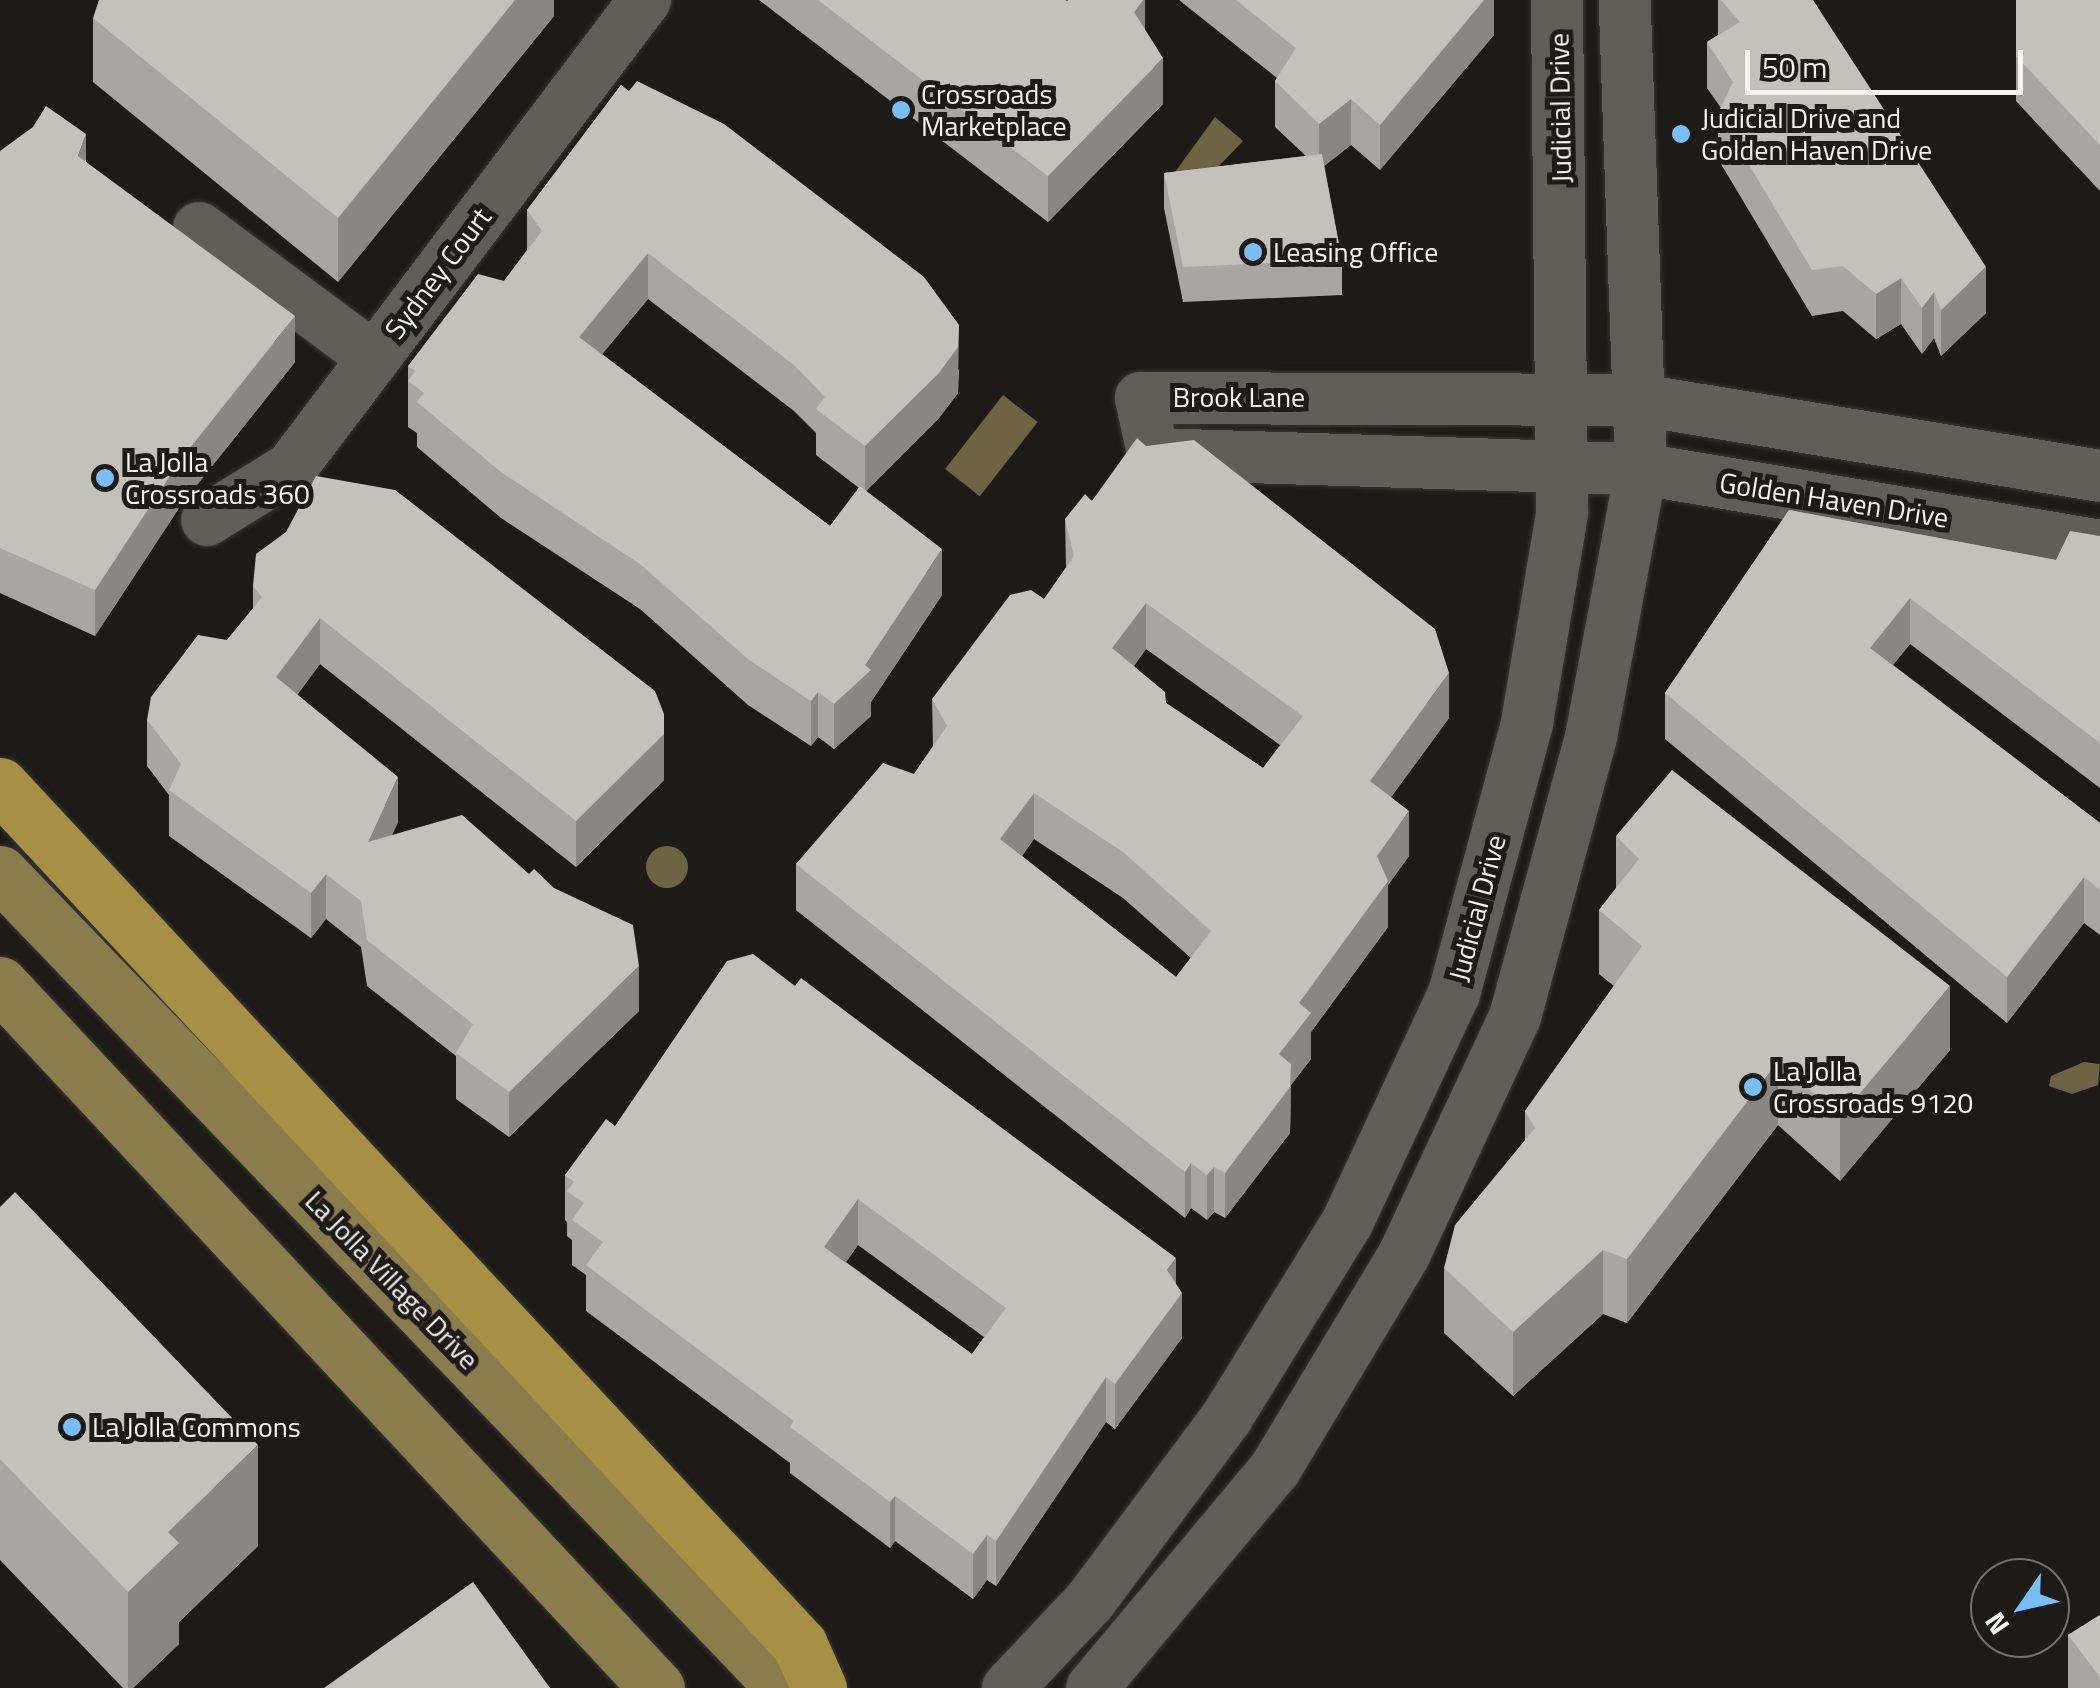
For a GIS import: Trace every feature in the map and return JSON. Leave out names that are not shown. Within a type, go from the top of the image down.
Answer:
[{"type":"highway","points":[[0,785],[800,1645],[819,1688]]},
{"type":"main road","name":"La Jolla Village Drive","points":[[0,872],[784,1688]]},
{"type":"main road","points":[[0,984],[658,1688]]},
{"type":"street","name":"Sydney Court","points":[[208,520],[290,468],[645,0]]},
{"type":"street","name":"Judicial Drive","points":[[1008,1688],[1090,1601],[1227,1417],[1347,1223],[1454,994],[1527,723],[1567,464],[1557,0]]},
{"type":"street","points":[[1092,1688],[1274,1468],[1404,1255],[1515,1016],[1591,737],[1642,469],[1625,0]]},
{"type":"street","points":[[199,228],[374,358]]},
{"type":"street","points":[[1568,395],[1642,400],[2100,476]]},
{"type":"street","name":"Brook Lane","points":[[1567,464],[1154,454],[1141,398],[1568,395]]},
{"type":"street","name":"Golden Haven Drive","points":[[1567,464],[1642,469],[2100,546]]},
{"type":"shaded area","points":[[1215,117],[1243,141],[1191,195],[1170,179]]},
{"type":"shaded area","points":[[1003,395],[1038,422],[980,496],[945,469]]},
{"type":"shaded area","points":[[667,846],[682,852],[688,867],[682,882],[667,888],[652,882],[646,867],[652,852]]},
{"type":"shaded area","points":[[2084,1062],[2100,1064],[2098,1085],[2072,1094],[2049,1086],[2051,1076]]},
{"type":"building","points":[[99,0],[515,0],[338,218],[93,18]]},
{"type":"building","points":[[818,0],[1143,0],[1134,12],[1163,58],[1048,176]]},
{"type":"building","points":[[1236,0],[1484,0],[1380,125],[1351,99],[1319,124],[1275,81],[1296,48]]},
{"type":"building","points":[[1721,0],[1813,0],[1986,267],[1941,310],[1934,292],[1922,308],[1901,278],[1876,294],[1843,266],[1812,270],[1718,113],[1733,82],[1707,42],[1740,22]]},
{"type":"building","points":[[2016,0],[2100,0],[2100,145],[2016,56]]},
{"type":"building","points":[[637,81],[724,124],[924,277],[959,325],[958,347],[939,373],[865,446],[816,409],[825,397],[794,365],[648,253],[579,337],[830,526],[860,486],[942,549],[865,665],[871,670],[834,704],[818,692],[811,701],[748,659],[640,564],[501,472],[417,402],[424,393],[408,381],[415,371],[408,366],[478,274],[504,281],[542,231],[527,210],[621,85],[629,91]]},
{"type":"building","name":"La Jolla Crossroads 360","points":[[46,106],[86,134],[78,156],[295,316],[181,459],[95,590],[0,548],[0,151],[33,127]]},
{"type":"building","name":"Leasing Office","points":[[1322,154],[1342,260],[1183,267],[1164,173]]},
{"type":"building","points":[[1137,438],[1146,446],[1194,440],[1435,629],[1449,673],[1370,781],[1409,811],[1377,856],[1388,881],[1299,1003],[1311,1013],[1279,1054],[1291,1064],[1290,1087],[1225,1173],[1214,1167],[1207,1175],[1191,1163],[1185,1172],[796,864],[883,763],[914,774],[947,726],[932,699],[1010,595],[1031,590],[1044,599],[1074,556],[1065,519],[1085,494],[1092,501]],"holes":[[[1146,603],[1303,716],[1263,768],[1166,703],[1165,692],[1112,648]],[[1034,793],[1123,852],[1211,931],[1176,977],[1000,839]]]},
{"type":"building","points":[[316,476],[395,490],[655,691],[664,714],[664,734],[576,821],[320,618],[276,677],[398,777],[368,842],[462,815],[529,874],[534,869],[554,888],[633,925],[639,966],[509,1092],[456,1053],[473,1024],[367,940],[361,901],[326,874],[311,893],[169,790],[181,764],[147,720],[151,697],[198,635],[227,640],[262,597],[253,586],[256,554],[286,532]]},
{"type":"building","points":[[1789,510],[2056,560],[2070,531],[2100,536],[2100,743],[1910,598],[1870,648],[2100,823],[2100,890],[2084,877],[2007,977],[1665,693]]},
{"type":"building","name":"La Jolla Crossroads 9120","points":[[1672,770],[1950,986],[1840,1117],[1778,1061],[1627,1259],[1603,1250],[1513,1332],[1444,1268],[1455,1225],[1535,1128],[1525,1111],[1642,946],[1599,910],[1639,859],[1616,836]]},
{"type":"building","points":[[753,954],[795,986],[801,978],[1176,1258],[1167,1270],[1182,1293],[1115,1384],[1106,1377],[996,1541],[987,1535],[973,1554],[895,1496],[890,1502],[790,1427],[794,1421],[586,1265],[603,1242],[572,1220],[584,1203],[567,1191],[574,1182],[565,1175],[606,1119],[615,1126],[727,961]],"holes":[[[858,1199],[1006,1308],[972,1354],[824,1247]]]},
{"type":"building","points":[[15,1192],[258,1445],[168,1532],[179,1543],[128,1592],[0,1459],[0,1207]]},
{"type":"building","points":[[473,1582],[550,1688],[324,1688]]},
{"type":"building","points":[[2100,1615],[2100,1677],[2070,1638],[2070,1634]]},
{"type":"place","name":"Crossroads Marketplace","points":[[901,110]]},
{"type":"place","name":"Judicial Drive and Golden Haven Drive","points":[[1681,134]]},
{"type":"place","name":"Leasing Office","points":[[1253,252]]},
{"type":"place","name":"La Jolla Crossroads 360","points":[[105,478]]},
{"type":"place","name":"La Jolla Crossroads 9120","points":[[1753,1087]]},
{"type":"place","name":"La Jolla Commons","points":[[72,1427]]}]
